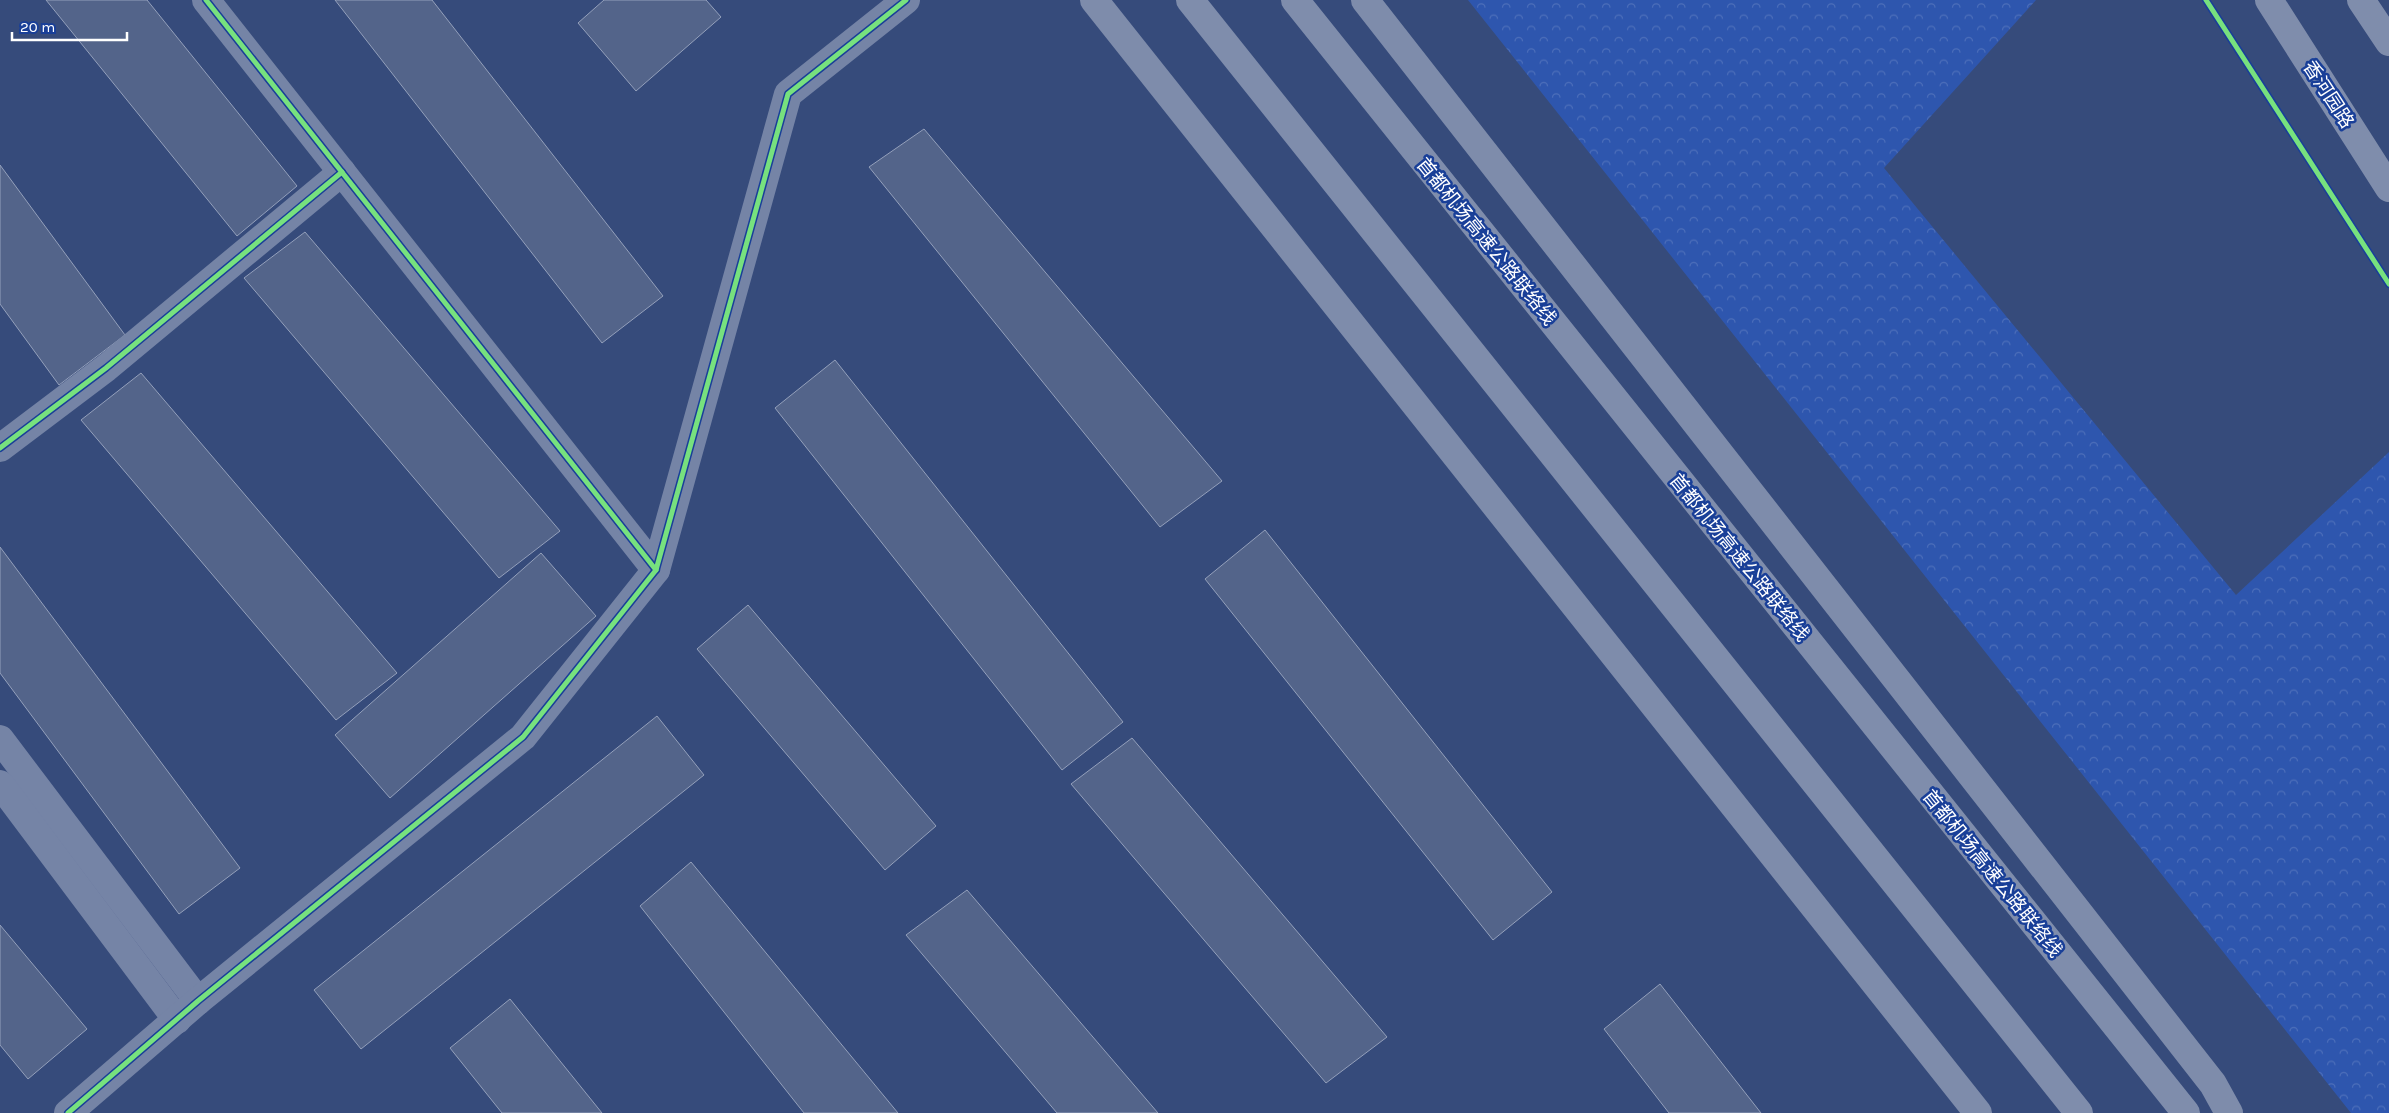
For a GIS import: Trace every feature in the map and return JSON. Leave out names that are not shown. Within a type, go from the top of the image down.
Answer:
[{"type":"highway","points":[[1190,0],[2078,1113]]},
{"type":"highway","name":"首都机场高速公路联络线","points":[[1295,0],[2186,1113]]},
{"type":"highway","name":"香河园路","points":[[2269,0],[2389,188]]},
{"type":"highway","points":[[2362,0],[2389,42]]},
{"type":"main road","points":[[1094,0],[1978,1113]]},
{"type":"main road","points":[[1365,0],[2213,1084],[2229,1113]]},
{"type":"street","points":[[206,0],[656,570]]},
{"type":"street","points":[[68,1113],[198,1001],[523,737],[656,570],[788,94],[906,0]]},
{"type":"street","points":[[0,448],[106,368],[342,172]]},
{"type":"street","points":[[0,740],[198,1001]]},
{"type":"street","points":[[0,784],[177,1020]]},
{"type":"green space","points":[[1468,0],[2036,0],[1884,168],[2236,595],[2389,452],[2389,1113],[2351,1113]]},
{"type":"building","points":[[46,0],[147,0],[297,186],[237,236]]},
{"type":"building","points":[[335,0],[432,0],[663,296],[602,343]]},
{"type":"building","points":[[604,0],[706,0],[721,17],[636,91],[578,23]]},
{"type":"building","points":[[924,129],[1222,481],[1160,527],[869,167]]},
{"type":"building","points":[[0,165],[125,335],[59,385],[0,304]]},
{"type":"building","points":[[305,232],[560,531],[499,578],[244,278]]},
{"type":"building","points":[[835,360],[1123,722],[1062,770],[775,408]]},
{"type":"building","points":[[141,373],[397,673],[336,720],[81,420]]},
{"type":"building","points":[[1265,530],[1552,892],[1493,940],[1205,579]]},
{"type":"building","points":[[0,547],[240,868],[179,914],[0,673]]},
{"type":"building","points":[[541,553],[596,616],[390,798],[335,735]]},
{"type":"building","points":[[748,605],[936,826],[885,870],[697,649]]},
{"type":"building","points":[[657,716],[704,775],[361,1049],[314,990]]},
{"type":"building","points":[[1132,738],[1387,1037],[1326,1083],[1071,784]]},
{"type":"building","points":[[691,862],[898,1113],[804,1113],[640,906]]},
{"type":"building","points":[[967,890],[1158,1113],[1057,1113],[906,935]]},
{"type":"building","points":[[0,925],[87,1029],[28,1079],[0,1045]]},
{"type":"building","points":[[1660,984],[1761,1113],[1669,1113],[1604,1029]]},
{"type":"building","points":[[510,999],[602,1113],[502,1113],[450,1048]]},
{"type":"cycle path","points":[[206,0],[656,570]]},
{"type":"cycle path","points":[[68,1113],[198,1001],[523,737],[656,570],[788,94],[906,0]]},
{"type":"cycle path","points":[[2206,0],[2389,284]]},
{"type":"cycle path","points":[[0,448],[106,368],[342,172]]}]
